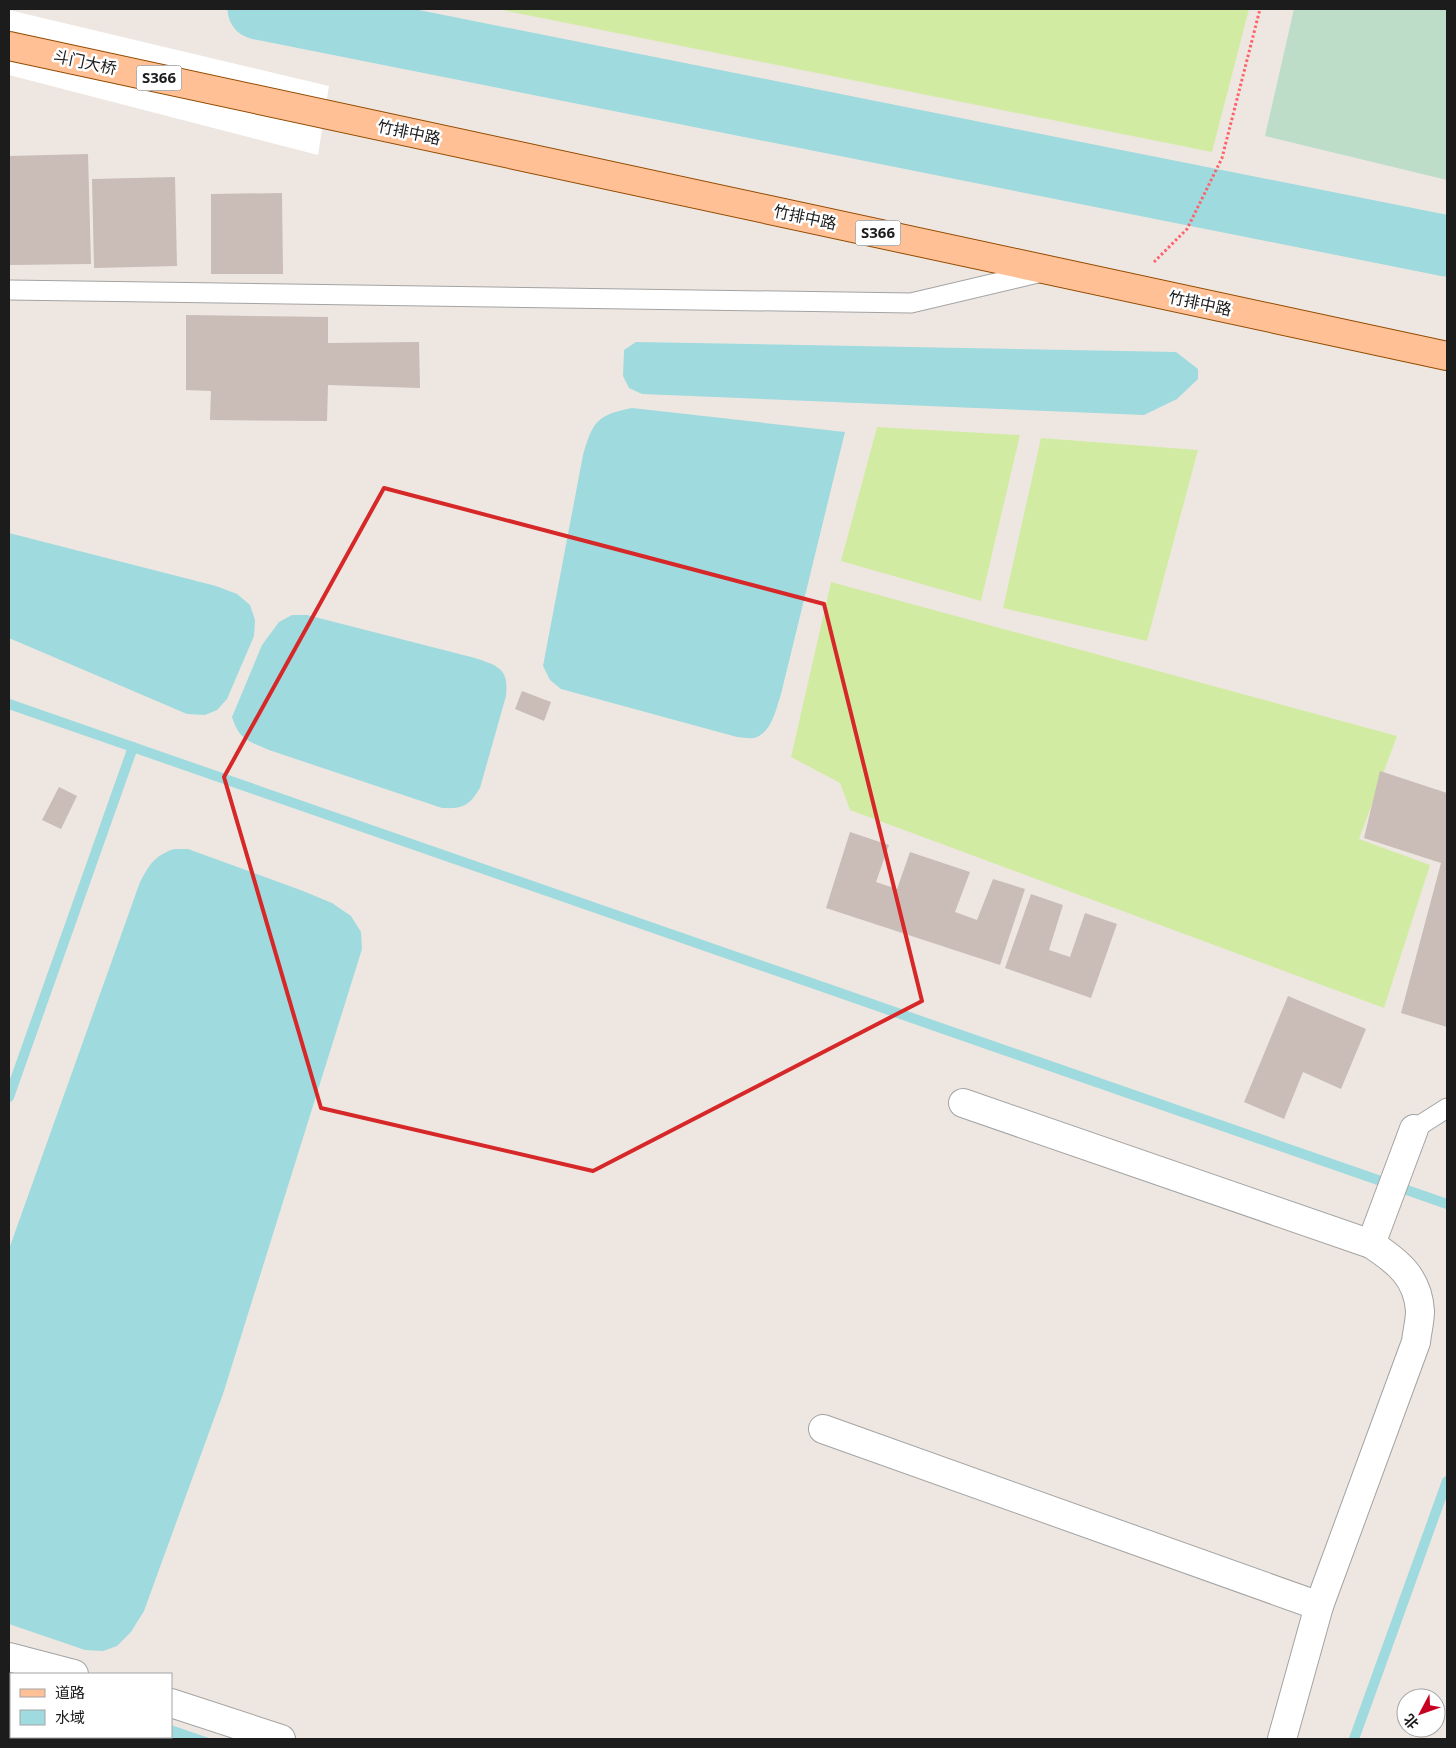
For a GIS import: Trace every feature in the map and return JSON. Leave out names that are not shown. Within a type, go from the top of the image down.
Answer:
[{"type":"main road","name":"斗门大桥","points":[[9,46],[308,111]]},
{"type":"main road","name":"竹排中路","points":[[308,111],[1447,356]]},
{"type":"street","points":[[963,1103],[1371,1244],[1394,1258],[1413,1281],[1420,1311],[1416,1342],[1319,1606],[1282,1739]]},
{"type":"street","points":[[1371,1244],[1414,1129]]},
{"type":"street","points":[[823,1429],[1319,1606]]},
{"type":"street","points":[[9,1657],[70,1673]]},
{"type":"street","points":[[172,1703],[281,1739]]},
{"type":"lane","points":[[9,290],[911,302],[1051,270]]},
{"type":"lane","points":[[1414,1129],[1447,1108]]},
{"type":"path","points":[[1187,229],[1222,158],[1260,9]]},
{"type":"highlighted area","points":[[384,488],[824,604],[922,1001],[593,1171],[321,1108],[224,777]]},
{"type":"green space","points":[[497,9],[1249,9],[1212,152]]},
{"type":"green space","points":[[1294,9],[1447,9],[1447,180],[1265,136]]},
{"type":"green space","points":[[877,427],[1020,435],[981,601],[841,561]]},
{"type":"green space","points":[[1041,438],[1198,450],[1147,641],[1003,608]]},
{"type":"green space","points":[[831,582],[1397,736],[1359,839],[1430,865],[1384,1008],[850,810],[840,783],[791,757]]},
{"type":"water","points":[[636,342],[1176,352],[1198,369],[1198,379],[1177,399],[1144,415],[642,394],[629,388],[623,376],[624,350]]},
{"type":"water","points":[[632,408],[845,432],[781,694],[769,726],[754,738],[737,737],[561,689],[550,680],[543,666],[583,455],[590,434],[598,421],[604,417]]},
{"type":"water","points":[[9,533],[216,586],[237,594],[250,605],[255,620],[254,636],[227,699],[217,710],[205,715],[187,714],[9,638]]},
{"type":"water","points":[[292,615],[307,615],[475,658],[496,666],[501,670],[506,680],[506,696],[480,788],[469,803],[455,808],[442,808],[269,750],[250,742],[238,731],[232,717],[262,645],[279,622]]},
{"type":"water","points":[[174,849],[188,849],[332,903],[351,916],[361,932],[362,949],[223,1394],[144,1611],[131,1632],[117,1646],[103,1651],[85,1650],[9,1624],[9,1249],[140,882],[157,858]]},
{"type":"water","points":[[10,1677],[10,1738],[172,1738],[172,1725],[212,1739],[9,1739]]},
{"type":"pier","points":[[9,10],[329,86],[318,155],[9,75]]},
{"type":"building","points":[[88,154],[91,264],[10,265],[9,156]]},
{"type":"building","points":[[175,177],[177,266],[94,268],[92,179]]},
{"type":"building","points":[[282,193],[283,274],[211,274],[211,194]]},
{"type":"building","points":[[186,315],[328,317],[328,343],[419,342],[420,388],[328,385],[327,421],[210,420],[211,391],[186,390]]},
{"type":"building","points":[[522,691],[551,702],[544,721],[515,709]]},
{"type":"building","points":[[1380,771],[1447,793],[1447,1027],[1401,1013],[1441,863],[1364,838]]},
{"type":"building","points":[[59,787],[77,796],[61,829],[42,820]]},
{"type":"building","points":[[850,832],[889,845],[876,882],[897,889],[910,852],[970,872],[955,912],[977,920],[993,879],[1025,889],[1000,965],[826,908]]},
{"type":"building","points":[[1031,894],[1063,905],[1049,950],[1070,957],[1085,913],[1117,924],[1091,998],[1005,968]]},
{"type":"building","points":[[1288,996],[1366,1029],[1341,1089],[1303,1072],[1284,1119],[1244,1102]]},
{"type":"waterway","points":[[258,9],[1447,246]]},
{"type":"waterway","points":[[9,704],[1447,1204]]},
{"type":"waterway","points":[[9,1097],[133,747]]},
{"type":"waterway","points":[[1354,1739],[1447,1481]]}]
